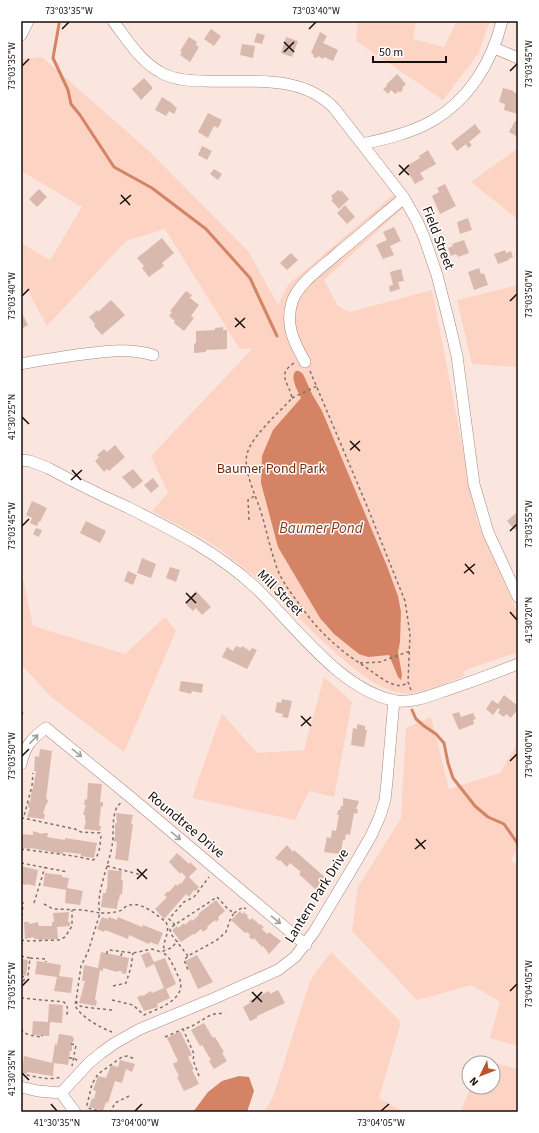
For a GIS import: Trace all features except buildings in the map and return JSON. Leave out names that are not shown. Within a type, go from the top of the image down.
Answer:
[{"type":"street","points":[[21,35],[28,21]]},
{"type":"street","name":"Field Street","points":[[113,21],[146,62],[161,73],[174,78],[190,81],[263,82],[288,84],[307,89],[317,94],[334,108],[404,198],[424,237],[437,275],[447,313],[456,356],[474,484],[488,532],[518,597]]},
{"type":"street","points":[[362,144],[412,130],[431,121],[448,110],[467,92],[480,74],[494,48],[502,21]]},
{"type":"street","points":[[494,48],[518,58]]},
{"type":"street","points":[[304,360],[291,335],[290,328],[291,311],[295,294],[311,277],[404,198]]},
{"type":"street","points":[[21,364],[103,352],[135,351],[153,355]]},
{"type":"street","name":"Mill Street","points":[[21,460],[30,461],[48,468],[172,530],[227,563],[257,589],[334,667],[367,690],[394,700],[405,701],[435,694],[494,674],[518,664]]},
{"type":"street","name":"Lantern Park Drive","points":[[61,1094],[89,1063],[101,1052],[115,1043],[140,1029],[216,998],[278,970],[295,957],[306,945],[371,836],[380,816],[385,800],[394,700]]},
{"type":"street","name":"Roundtree Drive","points":[[21,764],[23,752],[36,736],[46,728],[306,945]]},
{"type":"street","points":[[21,1087],[61,1094],[75,1112]]},
{"type":"path","points":[[292,398],[284,373],[288,367],[304,360],[317,386],[397,578],[405,601],[410,634],[408,682],[411,693]]},
{"type":"path","points":[[317,386],[292,398],[250,446],[247,456],[247,468],[268,536],[274,562],[283,581],[307,616],[320,631],[338,647],[390,683],[400,686],[408,682]]},
{"type":"path","points":[[249,520],[248,500],[256,495]]},
{"type":"path","points":[[360,663],[380,662],[410,651]]},
{"type":"path","points":[[21,721],[23,710]]},
{"type":"path","points":[[21,849],[93,860],[99,852],[100,834],[81,832],[75,829],[22,819],[32,786],[34,773]]},
{"type":"path","points":[[112,1032],[101,1028],[79,1012],[75,1005],[80,966],[88,952],[100,913],[98,906],[112,846],[115,812],[118,805],[125,801],[128,796]]},
{"type":"path","points":[[21,863],[68,872]]},
{"type":"path","points":[[107,866],[142,875]]},
{"type":"path","points":[[34,903],[45,867]]},
{"type":"path","points":[[166,922],[184,902],[194,897],[216,869]]},
{"type":"path","points":[[188,956],[178,941],[171,934],[170,929],[217,897],[234,913]]},
{"type":"path","points":[[21,934],[23,902]]},
{"type":"path","points":[[44,904],[53,909],[83,910],[100,913],[118,911],[129,905],[136,905],[150,910],[166,922],[168,930],[162,952]]},
{"type":"path","points":[[190,970],[188,970],[184,960],[188,956],[217,940],[226,932],[234,913],[243,908],[249,911]]},
{"type":"path","points":[[21,940],[58,940],[65,937],[72,926],[72,910]]},
{"type":"path","points":[[169,919],[175,925]]},
{"type":"path","points":[[162,952],[171,948],[178,941]]},
{"type":"path","points":[[107,954],[107,951],[109,950],[133,953],[146,949],[152,949],[162,952],[169,958],[181,986],[176,998],[169,1004],[144,1014],[133,1004],[112,1000]]},
{"type":"path","points":[[121,956],[122,952]]},
{"type":"path","points":[[113,986],[126,983],[133,953]]},
{"type":"path","points":[[21,956],[46,959],[46,962]]},
{"type":"path","points":[[21,985],[25,977],[28,975],[30,958]]},
{"type":"path","points":[[21,976],[25,977]]},
{"type":"path","points":[[21,998],[64,1002],[67,1005],[68,1011],[67,1014],[63,1014]]},
{"type":"path","points":[[76,1001],[78,1005],[82,1007],[112,1010]]},
{"type":"path","points":[[165,1036],[189,1028],[210,1015],[218,1013],[225,1014]]},
{"type":"path","points":[[21,1029],[29,1035],[42,1037],[42,1035]]},
{"type":"path","points":[[183,1029],[193,1049],[193,1060],[199,1076]]},
{"type":"path","points":[[70,1069],[73,1062],[76,1045],[71,1044]]},
{"type":"path","points":[[103,1112],[88,1108],[87,1105],[92,1084],[98,1074],[122,1057],[127,1056],[136,1059]]},
{"type":"path","points":[[21,1074],[44,1078],[62,1077]]},
{"type":"path","points":[[109,1112],[115,1103],[129,1096]]},
{"type":"green space","points":[[358,21],[416,21],[413,39],[444,47],[457,21],[490,21],[478,54],[443,100],[356,41]]},
{"type":"green space","name":"Baumer Pond Park","points":[[42,57],[150,152],[248,251],[278,305],[288,285],[393,195],[404,207],[324,280],[338,306],[350,312],[432,290],[477,521],[518,614],[518,652],[463,671],[465,676],[425,691],[401,693],[384,688],[353,668],[264,585],[226,554],[200,537],[152,511],[168,493],[151,456],[252,349],[240,349],[165,229],[126,241],[47,326],[28,291],[21,294],[21,243],[50,260],[82,207],[23,172],[21,173],[21,59]]},
{"type":"green space","points":[[518,148],[518,235],[516,218],[471,182]]},
{"type":"green space","points":[[518,285],[518,367],[472,364],[457,300]]},
{"type":"green space","points":[[21,569],[33,626],[125,654],[165,617],[176,631],[124,752],[50,696],[21,664]]},
{"type":"green space","points":[[324,677],[352,702],[334,797],[309,791],[295,820],[192,798],[222,713],[257,753],[304,750]]},
{"type":"green space","points":[[431,717],[449,789],[500,773],[518,742],[518,846],[511,861],[518,865],[518,1046],[490,1038],[500,1002],[472,985],[417,1000],[352,931],[358,887],[401,818],[406,728]]},
{"type":"green space","points":[[331,952],[401,1022],[379,1098],[404,1112],[264,1112],[273,1097],[310,981]]},
{"type":"green space","points":[[501,1065],[518,1069],[518,1112],[460,1112],[467,1095],[501,1095]]},
{"type":"water","name":"Baumer Pond","points":[[296,371],[303,374],[322,411],[387,566],[398,596],[401,612],[400,642],[398,652],[402,675],[401,680],[398,677],[389,655],[368,657],[359,654],[334,634],[320,618],[278,547],[261,483],[262,456],[273,430],[301,398],[293,377]]},
{"type":"water","points":[[239,1076],[249,1077],[254,1091],[247,1112],[193,1112],[208,1092],[222,1081]]},
{"type":"waterway","points":[[59,24],[53,58],[68,90],[71,104],[80,115],[114,167],[152,188],[206,229],[250,278],[277,336]]},
{"type":"waterway","points":[[412,710],[416,719],[436,734],[444,743],[453,778],[475,806],[488,817],[504,824],[518,844]]}]
